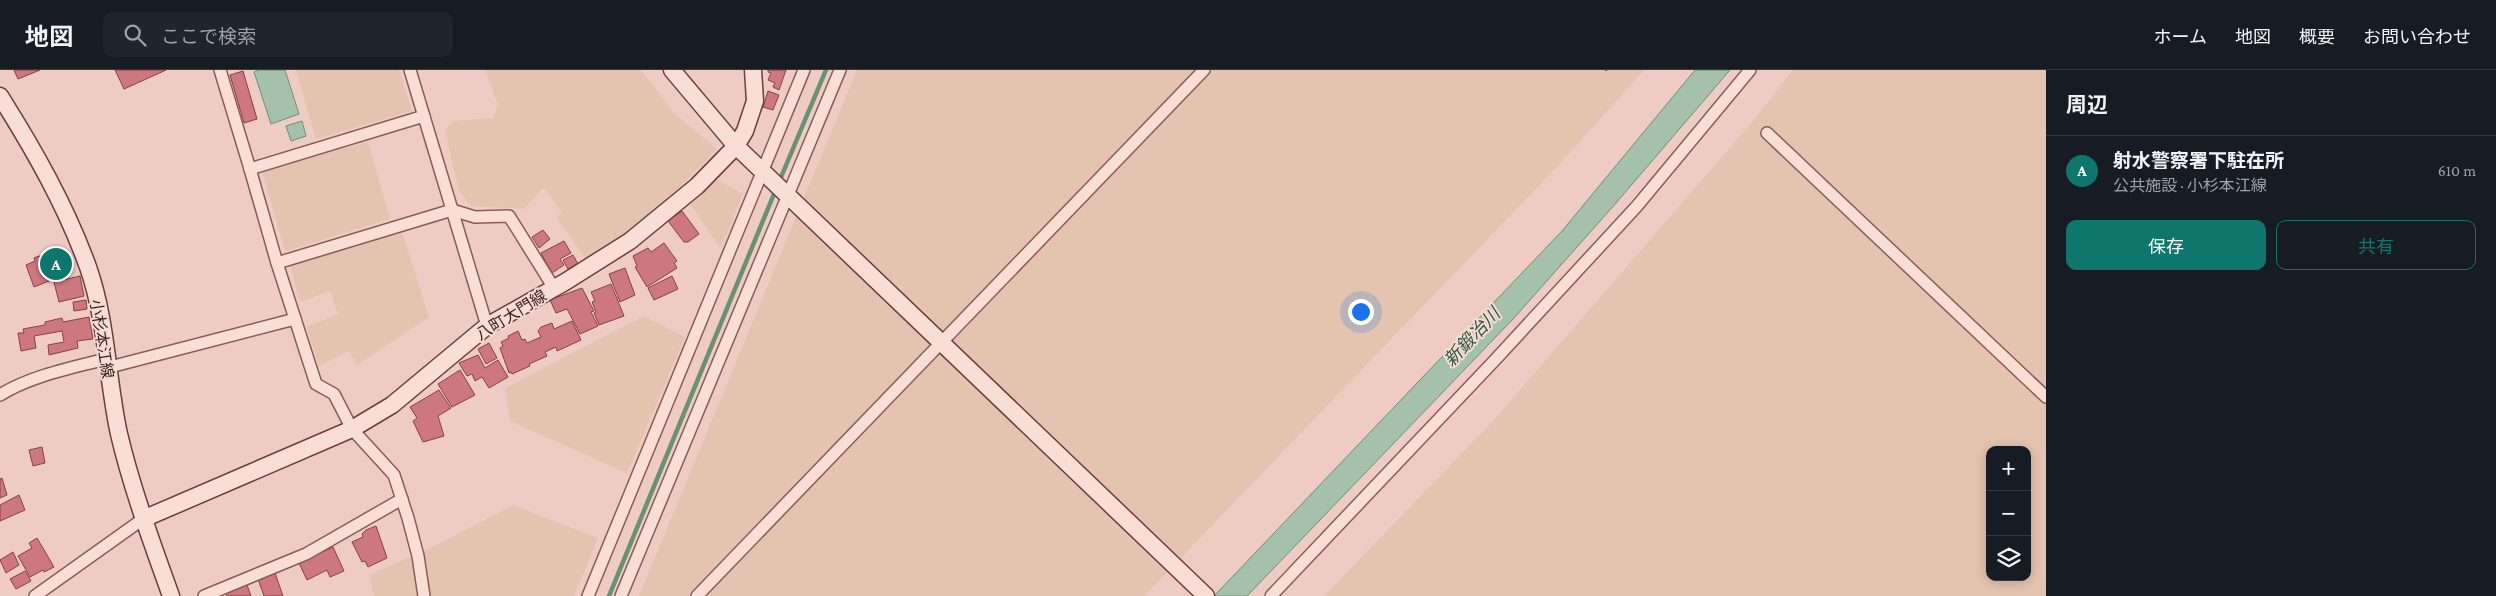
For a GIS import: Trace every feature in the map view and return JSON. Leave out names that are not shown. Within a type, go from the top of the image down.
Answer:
[{"type":"main road","points":[[672,70],[736,146],[1202,592]]},
{"type":"main road","name":"八町大門線","points":[[143,519],[352,430],[392,405],[487,326],[554,288],[630,241],[697,186],[736,146],[745,131],[755,101],[753,70]]},
{"type":"main road","name":"小杉本江線","points":[[0,96],[37,155],[88,268],[109,363],[110,388],[120,435],[143,519],[172,596]]},
{"type":"street","points":[[220,70],[277,262],[316,384],[334,394],[352,430],[394,475],[418,556],[424,596]]},
{"type":"street","points":[[410,70],[487,326]]},
{"type":"street","points":[[588,596],[804,70]]},
{"type":"street","points":[[621,596],[840,70]]},
{"type":"street","points":[[697,596],[1204,70]]},
{"type":"street","points":[[1271,596],[1494,361],[1637,206],[1750,70]]},
{"type":"street","points":[[250,169],[424,116]]},
{"type":"street","points":[[1767,133],[2046,397]]},
{"type":"street","points":[[277,262],[452,210],[475,217],[509,216],[554,288]]},
{"type":"street","points":[[0,396],[12,387],[56,372],[109,363],[296,319]]},
{"type":"street","points":[[204,596],[306,554],[402,499]]},
{"type":"street","points":[[36,596],[143,519]]},
{"type":"shaded area","points":[[296,70],[399,70],[412,111],[316,139]]},
{"type":"shaded area","points":[[485,70],[641,70],[674,113],[717,149],[681,186],[636,226],[586,259],[557,218],[562,213],[544,187],[524,209],[471,206],[459,191],[445,131],[453,121],[493,118],[498,105]]},
{"type":"shaded area","points":[[857,70],[1644,70],[1556,168],[1144,596],[639,596]]},
{"type":"shaded area","points":[[1793,70],[2046,70],[2046,596],[1324,596],[1494,420],[1752,122]]},
{"type":"shaded area","points":[[368,142],[390,219],[285,251],[262,171]]},
{"type":"shaded area","points":[[716,179],[743,194],[723,243],[719,246],[689,202]]},
{"type":"shaded area","points":[[402,232],[429,317],[357,365],[349,351],[319,366],[307,327],[338,314],[330,291],[300,302],[290,265]]},
{"type":"shaded area","points":[[644,316],[685,337],[627,473],[510,421],[505,388]]},
{"type":"shaded area","points":[[513,505],[598,538],[574,596],[374,596],[369,575],[441,543]]},
{"type":"water","points":[[259,70],[285,70],[299,114],[271,124],[254,72]]},
{"type":"water","name":"新鍛冶川","points":[[1695,70],[1730,70],[1514,318],[1247,596],[1214,596],[1562,231]]},
{"type":"water","points":[[302,121],[306,136],[291,141],[286,126]]},
{"type":"building","points":[[14,70],[40,70],[18,79]]},
{"type":"building","points":[[115,70],[166,70],[124,89]]},
{"type":"building","points":[[768,70],[786,70],[779,90],[773,87],[775,83],[768,80],[771,73]]},
{"type":"building","points":[[243,71],[257,119],[244,123],[230,75]]},
{"type":"building","points":[[768,91],[779,95],[773,110],[763,107]]},
{"type":"building","points":[[682,211],[699,234],[688,242],[684,242],[668,221]]},
{"type":"building","points":[[543,230],[550,239],[539,248],[532,237]]},
{"type":"building","points":[[564,241],[571,253],[560,259],[564,265],[552,273],[541,253]]},
{"type":"building","points":[[664,243],[677,261],[674,263],[677,268],[647,287],[635,267],[637,266],[633,256],[648,248],[651,252]]},
{"type":"building","points":[[61,248],[67,264],[60,266],[64,275],[34,287],[26,265],[35,261],[34,258]]},
{"type":"building","points":[[573,255],[578,264],[568,269],[563,260]]},
{"type":"building","points":[[625,268],[635,295],[620,302],[609,274]]},
{"type":"building","points":[[80,276],[84,296],[59,302],[54,282]]},
{"type":"building","points":[[672,276],[678,289],[654,300],[648,288]]},
{"type":"building","points":[[611,284],[624,316],[599,325],[594,313],[596,312],[592,302],[595,301],[591,292]]},
{"type":"building","points":[[582,288],[594,311],[591,312],[598,326],[580,334],[567,309],[556,313],[550,300]]},
{"type":"building","points":[[86,300],[87,309],[74,311],[73,302]]},
{"type":"building","points":[[89,317],[93,339],[77,341],[78,348],[49,355],[48,345],[64,342],[62,331],[34,336],[36,348],[21,351],[18,333],[24,333],[23,329],[45,325],[45,322],[62,318],[63,322]]},
{"type":"building","points":[[572,321],[581,340],[557,351],[556,347],[545,352],[547,356],[529,364],[530,366],[512,374],[511,372],[509,373],[500,348],[503,346],[501,342],[509,338],[508,336],[518,331],[522,340],[525,339],[527,343],[541,337],[538,331],[541,327],[552,323],[554,329]]},
{"type":"building","points":[[489,343],[497,358],[486,364],[478,349]]},
{"type":"building","points":[[478,355],[485,368],[498,360],[508,377],[489,388],[482,377],[475,381],[472,374],[467,376],[459,363]]},
{"type":"building","points":[[460,370],[475,395],[452,407],[438,384]]},
{"type":"building","points":[[439,390],[451,408],[438,416],[444,436],[423,442],[413,421],[417,418],[410,407]]},
{"type":"building","points":[[42,447],[45,463],[33,466],[29,450]]},
{"type":"building","points":[[2,478],[7,495],[0,498],[0,479]]},
{"type":"building","points":[[19,495],[25,510],[0,521],[0,505]]},
{"type":"building","points":[[376,526],[387,558],[368,567],[365,561],[362,562],[352,542],[363,537],[362,534],[366,530]]},
{"type":"building","points":[[37,538],[54,567],[30,577],[18,556],[32,548],[29,543]]},
{"type":"building","points":[[333,547],[344,571],[330,577],[327,570],[307,580],[299,563]]},
{"type":"building","points":[[13,552],[19,565],[6,573],[0,560]]},
{"type":"building","points":[[25,571],[31,581],[16,589],[10,579]]},
{"type":"building","points":[[275,573],[283,596],[264,596],[258,579]]},
{"type":"building","points":[[247,585],[251,596],[227,596],[225,592]]},
{"type":"waterway","points":[[779,182],[826,70]]},
{"type":"waterway","points":[[609,596],[776,189]]},
{"type":"place","name":"射水警察署下駐在所","points":[[56,264]]}]
